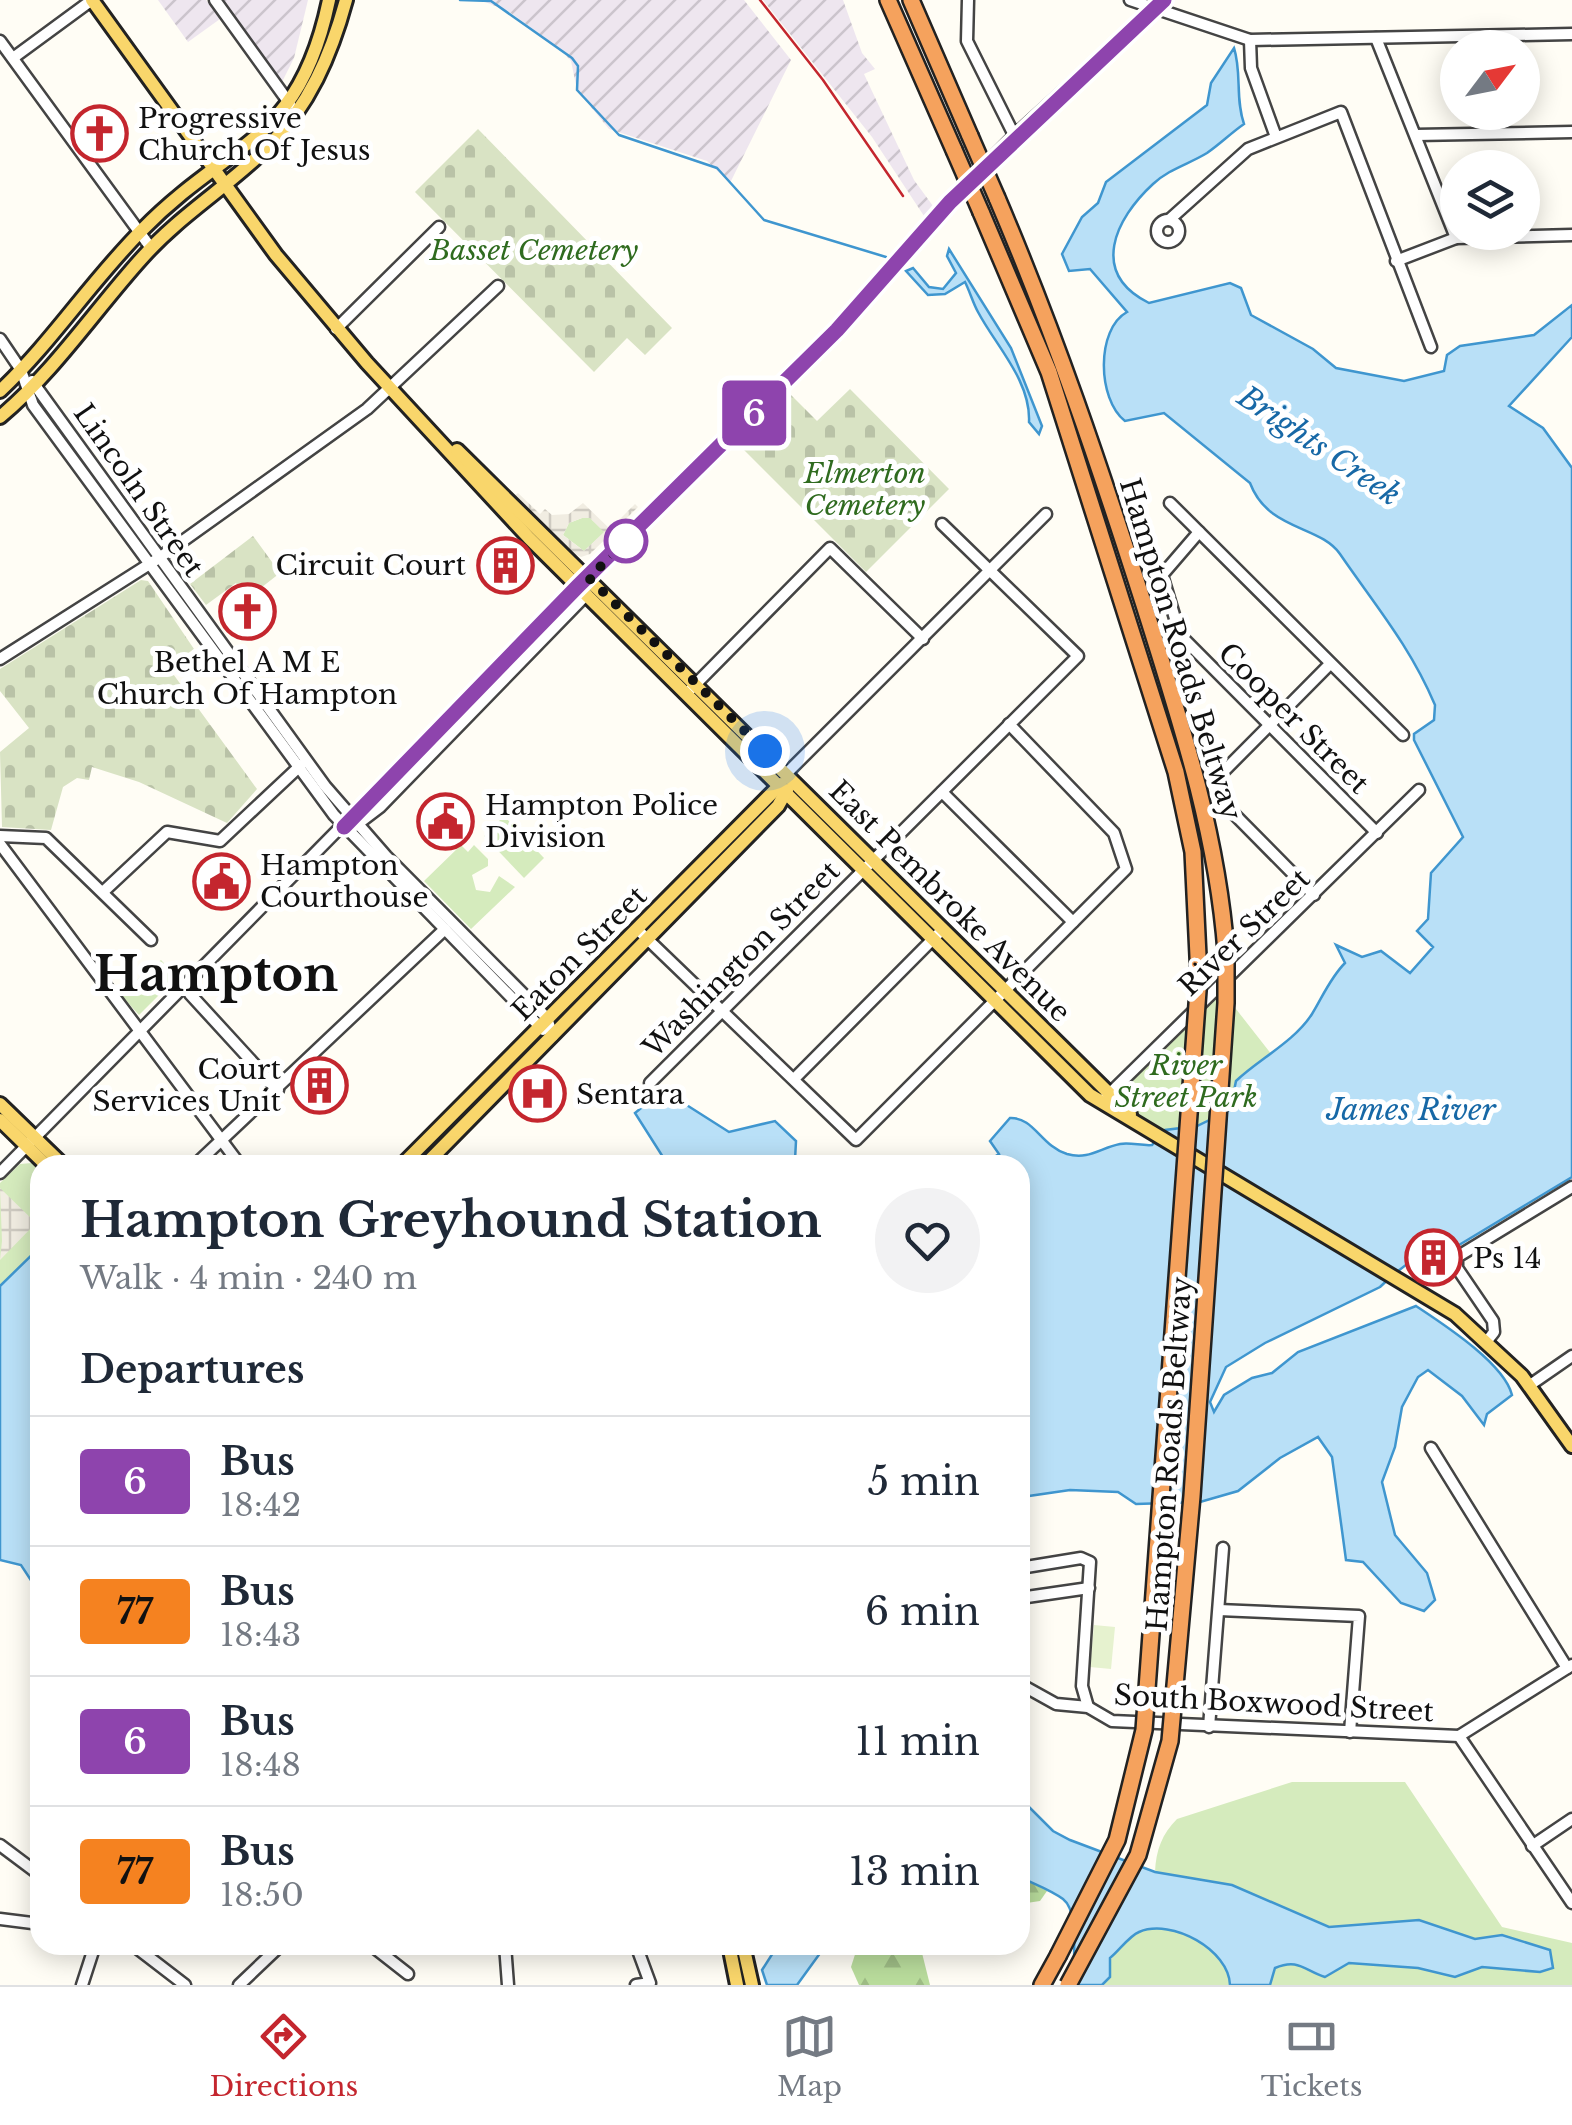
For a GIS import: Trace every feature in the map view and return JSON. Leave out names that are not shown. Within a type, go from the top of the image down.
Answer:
[{"type":"highway","name":"Hampton Roads Beltway","points":[[888,0],[1049,372],[1176,772],[1194,852],[1199,978],[1144,1730],[1117,1840],[1042,1985]]},
{"type":"highway","name":"Hampton Roads Beltway","points":[[911,0],[1068,369],[1196,772],[1216,861],[1226,952],[1226,1003],[1194,1476],[1170,1742],[1138,1855],[1068,1985]]},
{"type":"main road","points":[[92,0],[336,329],[435,434],[470,460],[584,586],[837,330],[950,202],[1161,4]]},
{"type":"main road","points":[[0,391],[140,232],[293,108],[316,53],[330,0]]},
{"type":"main road","points":[[0,417],[31,388],[151,248],[268,147],[326,60],[346,0]]},
{"type":"main road","name":"East Pembroke Avenue","points":[[584,586],[697,683],[873,860],[938,935]]},
{"type":"main road","name":"East Pembroke Avenue","points":[[584,586],[862,870],[938,935],[1104,1099],[1150,1131],[1402,1280],[1487,1341],[1530,1385],[1572,1446]]},
{"type":"main road","points":[[783,792],[788,773]]},
{"type":"main road","name":"Eaton Street","points":[[412,1155],[542,1023],[783,792]]},
{"type":"main road","name":"Eaton Street","points":[[436,1155],[650,942],[783,792]]},
{"type":"main road","points":[[0,1104],[39,1155]]},
{"type":"main road","points":[[0,1120],[49,1155]]},
{"type":"main road","points":[[731,1955],[737,1985]]},
{"type":"main road","points":[[745,1955],[752,1985]]},
{"type":"street","points":[[14,58],[92,0]]},
{"type":"street","points":[[215,0],[293,108]]},
{"type":"street","points":[[968,0],[967,41],[1015,138]]},
{"type":"street","points":[[1130,0],[1161,4],[1250,40],[1572,34]]},
{"type":"street","points":[[1376,38],[1440,197]]},
{"type":"street","points":[[0,40],[151,248]]},
{"type":"street","points":[[1250,40],[1251,68],[1276,138]]},
{"type":"street","points":[[1169,220],[1248,149],[1340,112],[1430,347]]},
{"type":"street","points":[[1416,135],[1572,132]]},
{"type":"street","points":[[336,329],[438,228]]},
{"type":"street","points":[[1540,236],[1572,235]]},
{"type":"street","points":[[1396,261],[1440,244]]},
{"type":"street","points":[[0,659],[147,566],[392,389],[498,286]]},
{"type":"street","name":"Lincoln Street","points":[[0,338],[147,566],[301,765],[553,1036]]},
{"type":"street","name":"Lincoln Street","points":[[31,388],[158,558],[301,765]]},
{"type":"street","points":[[1170,503],[1403,736]]},
{"type":"street","points":[[788,773],[1046,514]]},
{"type":"street","points":[[942,524],[990,572]]},
{"type":"street","name":"Cooper Street","points":[[1199,532],[1162,575],[1180,635],[1377,833]]},
{"type":"street","points":[[686,694],[830,548],[923,639]]},
{"type":"street","name":"Washington Street","points":[[650,1083],[1078,656],[990,572]]},
{"type":"street","points":[[0,1173],[584,586]]},
{"type":"street","points":[[1223,772],[1330,664]]},
{"type":"street","points":[[638,930],[856,1140],[1126,870],[1114,833],[1008,724]]},
{"type":"street","points":[[104,891],[167,832],[220,840],[301,765]]},
{"type":"street","name":"River Street","points":[[1104,1099],[1419,790]]},
{"type":"street","points":[[942,792],[1073,922]]},
{"type":"street","points":[[1235,815],[1314,895]]},
{"type":"street","points":[[0,836],[46,838],[150,940]]},
{"type":"street","points":[[0,844],[232,1155]]},
{"type":"street","points":[[207,1155],[447,926]]},
{"type":"street","points":[[794,1079],[938,935]]},
{"type":"street","points":[[190,994],[278,1090]]},
{"type":"street","points":[[1487,1341],[1494,1332],[1492,1322],[1457,1268],[1457,1256],[1572,1187]]},
{"type":"street","points":[[1530,1385],[1572,1356]]},
{"type":"street","points":[[1431,1448],[1570,1666]]},
{"type":"street","points":[[1208,1727],[1223,1548]]},
{"type":"street","points":[[1030,1566],[1085,1558],[1091,1566],[1082,1686],[1088,1707]]},
{"type":"street","points":[[1030,1597],[1089,1588]]},
{"type":"street","points":[[1219,1610],[1360,1616],[1350,1732]]},
{"type":"street","name":"South Boxwood Street","points":[[1030,1690],[1056,1704],[1088,1707],[1112,1721],[1459,1736],[1570,1666]]},
{"type":"street","points":[[1459,1736],[1572,1903]]},
{"type":"street","points":[[1532,1846],[1572,1819]]},
{"type":"street","points":[[0,1845],[30,1868]]},
{"type":"street","points":[[0,1919],[30,1923]]},
{"type":"street","points":[[82,1985],[92,1955]]},
{"type":"street","points":[[145,1955],[185,1985]]},
{"type":"street","points":[[239,1985],[270,1955]]},
{"type":"street","points":[[384,1955],[408,1974]]},
{"type":"street","points":[[506,1955],[508,1985]]},
{"type":"street","points":[[636,1985],[650,1983],[640,1955]]},
{"type":"shaded area","points":[[158,0],[206,0],[220,19],[188,42]]},
{"type":"shaded area","points":[[224,0],[308,0],[294,58],[282,82]]},
{"type":"shaded area","points":[[480,0],[744,0],[791,60],[730,183],[707,161],[609,129],[577,90],[571,61],[560,49],[508,11]]},
{"type":"shaded area","points":[[763,0],[843,0],[862,53],[875,69],[864,74],[914,180],[933,206],[924,216],[872,137]]},
{"type":"shaded area","points":[[518,493],[540,514],[545,509],[552,515],[569,514],[583,503],[610,529],[635,504],[638,507],[590,554],[581,557],[572,553],[514,496]],"holes":[[[590,518],[604,532],[584,551],[563,535],[569,523]]]},
{"type":"shaded area","points":[[0,1188],[30,1217],[30,1229],[0,1260]]},
{"type":"green space","name":"Basset Cemetery","points":[[478,129],[672,328],[645,355],[627,338],[594,372],[415,192]]},
{"type":"green space","name":"Elmerton Cemetery","points":[[850,389],[949,489],[866,572],[738,444],[789,393],[817,421]]},
{"type":"green space","points":[[590,518],[605,532],[584,551],[563,535],[569,523]]},
{"type":"green space","points":[[253,536],[280,573],[248,598],[236,583],[206,605],[190,584]]},
{"type":"green space","points":[[141,580],[148,581],[194,649],[168,667],[257,789],[227,823],[139,782],[92,767],[89,780],[77,778],[63,787],[51,830],[2,827],[0,752],[29,728],[0,691],[0,669]]},
{"type":"green space","points":[[504,816],[544,858],[524,878],[484,836]]},
{"type":"green space","points":[[461,845],[468,852],[474,845],[488,859],[488,866],[472,875],[476,890],[490,892],[499,876],[515,887],[471,929],[424,881]]},
{"type":"green space","points":[[161,960],[177,977],[139,1015],[120,994]]},
{"type":"green space","name":"River Street Park","points":[[1218,986],[1272,1055],[1236,1081],[1230,1110],[1205,1123],[1159,1133],[1108,1095]]},
{"type":"green space","points":[[30,1163],[30,1257],[0,1286],[0,1183],[20,1164]]},
{"type":"green space","points":[[1094,1625],[1115,1627],[1111,1669],[1090,1667]]},
{"type":"green space","points":[[1292,1782],[1405,1782],[1502,1927],[1572,1943],[1572,1985],[1089,1985],[1180,1878],[1155,1872],[1161,1843],[1177,1819]]},
{"type":"green space","points":[[1030,1882],[1047,1891],[1040,1901],[1030,1902]]},
{"type":"green space","points":[[855,1955],[922,1955],[930,1985],[859,1985],[851,1967]]},
{"type":"water","name":"James River","points":[[1234,48],[1244,124],[1207,153],[1159,179],[1128,213],[1114,245],[1119,277],[1130,291],[1149,303],[1230,283],[1241,288],[1251,315],[1313,349],[1336,368],[1404,381],[1444,371],[1447,355],[1460,346],[1534,335],[1572,305],[1572,337],[1509,406],[1543,428],[1572,468],[1572,1177],[1454,1248],[1434,1246],[1380,1287],[1265,1343],[1226,1367],[1210,1402],[1214,1412],[1224,1395],[1252,1378],[1272,1373],[1298,1352],[1416,1306],[1485,1358],[1507,1383],[1512,1395],[1487,1414],[1484,1425],[1462,1396],[1428,1370],[1418,1377],[1402,1407],[1395,1447],[1382,1482],[1395,1535],[1427,1573],[1435,1600],[1424,1611],[1401,1603],[1363,1562],[1346,1560],[1332,1457],[1318,1437],[1280,1458],[1238,1491],[1200,1502],[1136,1504],[1118,1492],[1070,1490],[1030,1496],[1030,1155],[997,1155],[990,1141],[1010,1118],[1018,1119],[1058,1150],[1082,1156],[1120,1144],[1152,1145],[1165,1130],[1197,1126],[1230,1110],[1236,1081],[1305,1024],[1345,963],[1336,945],[1362,957],[1381,951],[1410,973],[1433,947],[1417,931],[1428,919],[1431,873],[1463,837],[1414,740],[1414,734],[1434,720],[1435,705],[1415,664],[1340,554],[1320,537],[1269,510],[1250,483],[1164,413],[1125,421],[1109,397],[1105,348],[1117,321],[1127,312],[1090,269],[1069,271],[1062,254],[1082,217],[1098,203],[1106,182],[1207,105],[1211,83]]},
{"type":"water","points":[[949,249],[1011,348],[1042,426],[1039,434],[1029,422],[1018,378],[978,312],[965,282],[945,294],[928,295],[906,271],[913,268],[929,287],[943,289],[956,273],[947,256]]},
{"type":"water","points":[[663,1090],[729,1132],[775,1121],[796,1141],[795,1155],[662,1155],[635,1113]]},
{"type":"water","points":[[30,1257],[30,1579],[21,1565],[0,1560],[0,1286]]},
{"type":"water","points":[[1030,1808],[1053,1831],[1070,1840],[1155,1872],[1232,1885],[1329,1927],[1419,1920],[1475,1939],[1502,1935],[1550,1950],[1553,1968],[1540,1972],[1482,1967],[1455,1977],[1418,1968],[1349,1963],[1325,1977],[1290,1964],[1275,1968],[1270,1985],[1230,1985],[1220,1960],[1209,1949],[1182,1933],[1152,1929],[1135,1934],[1110,1958],[1110,1977],[1102,1985],[1075,1985],[1072,1915],[1058,1896],[1030,1882]]},
{"type":"water","points":[[772,1955],[819,1955],[797,1985],[767,1985],[762,1970]]},
{"type":"waterway","points":[[460,0],[491,1],[572,58],[578,66],[577,90],[619,135],[717,168],[764,220],[886,257]]},
{"type":"railway","points":[[760,0],[823,80],[903,196]]},
{"type":"bus line","name":"6","points":[[344,827],[350,816],[578,586],[837,330],[950,202],[1164,0]]},
{"type":"place","name":"Progressive Church Of Jesus","points":[[99,134]]},
{"type":"place","name":"Circuit Court","points":[[505,565]]},
{"type":"place","name":"Bethel A M E Church Of Hampton","points":[[247,611]]},
{"type":"place","name":"Hampton Police Division","points":[[446,821]]},
{"type":"place","name":"Hampton Courthouse","points":[[221,881]]},
{"type":"place","name":"Court Services Unit","points":[[320,1085]]},
{"type":"place","name":"Sentara","points":[[537,1094]]},
{"type":"place","name":"Ps 14","points":[[1434,1258]]},
{"type":"district","name":"Hampton","points":[[216,974]]},
{"type":"route","points":[[626,541],[589,578],[765,751]]},
{"type":"water label","name":"Brights Creek","points":[[1319,446]]}]
